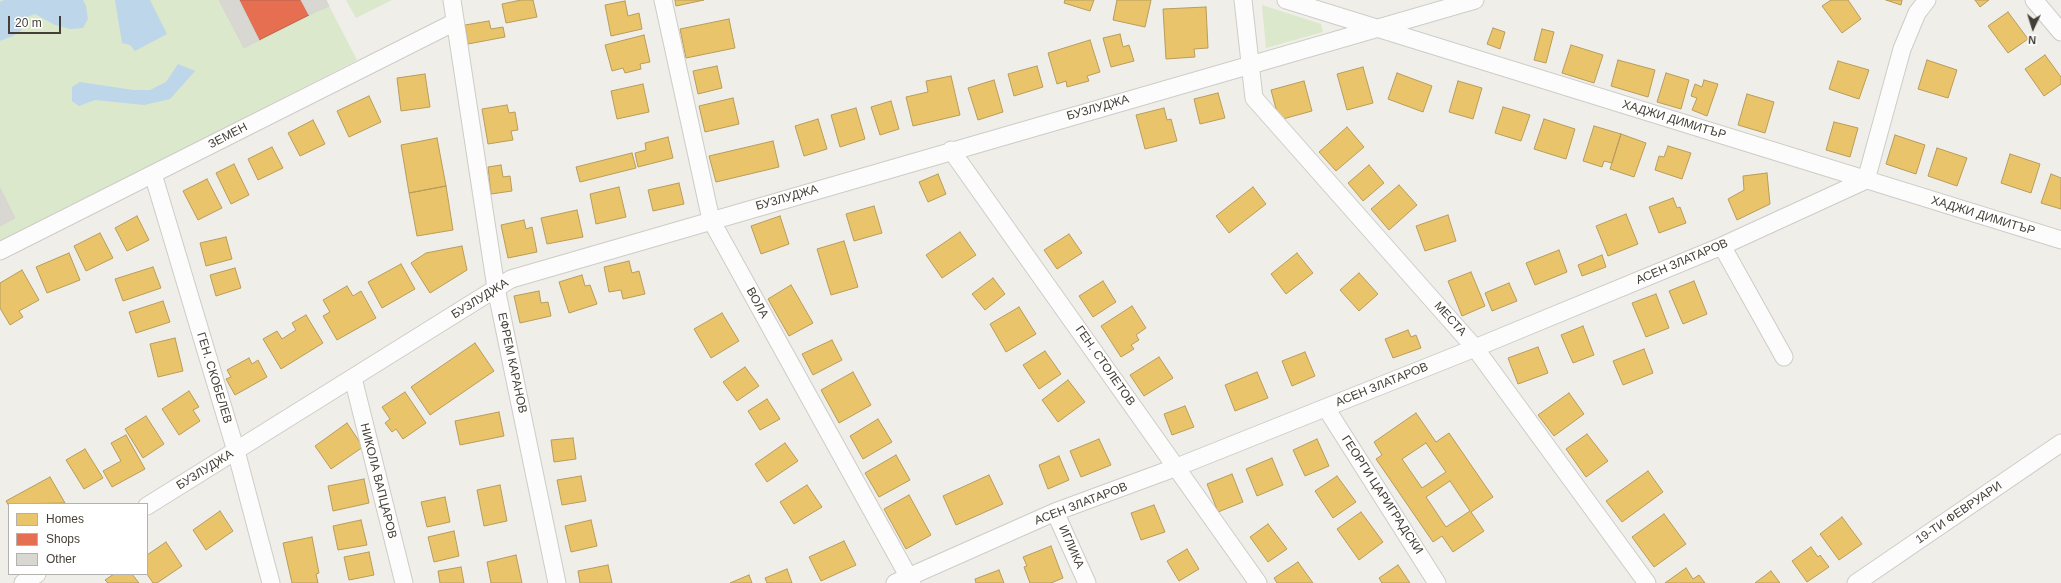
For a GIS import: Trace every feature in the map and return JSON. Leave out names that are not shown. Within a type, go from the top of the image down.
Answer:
[{"type":"street","name":"ЕФРЕМ КАРАНОВ","points":[[452,0],[496,288],[557,583]]},
{"type":"street","name":"ВОЛА","points":[[663,0],[712,220],[905,581]]},
{"type":"street","name":"МЕСТА","points":[[1244,0],[1254,98],[1476,348],[1647,583]]},
{"type":"street","name":"ХАДЖИ ДИМИТЪР","points":[[1286,0],[2061,240]]},
{"type":"street","name":"БУЗЛУДЖА","points":[[148,505],[511,279],[951,150],[1475,0]]},
{"type":"street","points":[[1866,180],[1902,49],[1917,13],[1927,0]]},
{"type":"street","points":[[2034,0],[2061,32]]},
{"type":"street","name":"ЗЕМЕН","points":[[0,251],[455,22]]},
{"type":"street","name":"ГЕН. СТОЛЕТОВ","points":[[951,150],[1258,583]]},
{"type":"street","name":"ГЕН. СКОБЕЛЕВ","points":[[152,174],[236,450],[271,583]]},
{"type":"street","name":"АСЕН ЗЛАТАРОВ","points":[[905,581],[1055,512],[1177,467],[1476,348],[1722,246],[1866,180]]},
{"type":"street","points":[[1722,246],[1784,357]]},
{"type":"street","name":"НИКОЛА ВАПЦАРОВ","points":[[352,378],[404,583]]},
{"type":"street","name":"ГЕОРГИ ЦАРИГРАДСКИ","points":[[1326,408],[1437,583]]},
{"type":"street","name":"19-ТИ ФЕВРУАРИ","points":[[1856,583],[2061,443]]},
{"type":"street","name":"ИГЛИКА","points":[[1055,512],[1087,583]]},
{"type":"street","points":[[23,583],[36,575]]},
{"type":"green space","points":[[0,0],[326,0],[357,60],[0,243]]},
{"type":"green space","points":[[346,0],[392,0],[356,18]]},
{"type":"green space","points":[[1262,5],[1321,24],[1323,32],[1266,48]]},
{"type":"water","points":[[4,0],[83,0],[86,6],[88,19],[83,28],[70,29],[55,25],[35,14],[27,17],[22,30],[13,36],[0,41],[0,2]]},
{"type":"water","points":[[115,0],[150,0],[167,34],[135,51],[130,45],[122,43]]},
{"type":"water","points":[[178,64],[195,71],[170,99],[144,105],[95,100],[79,106],[72,101],[72,87],[80,82],[133,90],[150,90],[166,82]]},
{"type":"building: Homes","points":[[521,0],[533,0],[537,17],[506,23],[502,4]]},
{"type":"building: Homes","points":[[675,0],[704,0],[676,6]]},
{"type":"building: Homes","points":[[1065,0],[1094,0],[1090,11],[1064,3]]},
{"type":"building: Homes","points":[[1117,0],[1151,0],[1145,27],[1113,20]]},
{"type":"building: Homes","points":[[1831,0],[1848,0],[1861,19],[1842,33],[1822,6]]},
{"type":"building: Homes","points":[[1886,0],[1902,0],[1901,5]]},
{"type":"building: Homes","points":[[1975,0],[1989,0],[1980,7]]},
{"type":"building: Homes","points":[[625,1],[628,16],[639,13],[642,29],[611,36],[605,5]]},
{"type":"building: Homes","points":[[1206,7],[1208,48],[1194,49],[1195,57],[1166,59],[1163,9]]},
{"type":"building: Homes","points":[[2008,12],[2028,39],[2008,53],[1988,26]]},
{"type":"building: Homes","points":[[729,19],[735,48],[686,58],[680,29]]},
{"type":"building: Homes","points":[[489,21],[491,29],[503,27],[505,37],[468,44],[465,25]]},
{"type":"building: Homes","points":[[1493,28],[1505,32],[1500,49],[1487,44]]},
{"type":"building: Homes","points":[[1542,29],[1554,32],[1546,63],[1534,60]]},
{"type":"building: Homes","points":[[1120,34],[1123,47],[1129,45],[1134,61],[1111,67],[1103,38]]},
{"type":"building: Homes","points":[[644,35],[650,62],[640,64],[641,69],[625,73],[623,68],[612,71],[605,45]]},
{"type":"building: Homes","points":[[1090,40],[1100,72],[1087,76],[1089,81],[1067,87],[1066,81],[1057,84],[1048,53]]},
{"type":"building: Homes","points":[[1571,45],[1603,55],[1594,83],[1562,73]]},
{"type":"building: Homes","points":[[2045,55],[2061,77],[2061,84],[2044,96],[2025,69]]},
{"type":"building: Homes","points":[[1618,60],[1655,70],[1648,97],[1611,86]]},
{"type":"building: Homes","points":[[1927,60],[1957,70],[1948,98],[1918,89]]},
{"type":"building: Homes","points":[[1838,61],[1869,70],[1859,99],[1829,89]]},
{"type":"building: Homes","points":[[717,66],[722,88],[698,94],[693,71]]},
{"type":"building: Homes","points":[[1037,66],[1043,87],[1014,96],[1008,74]]},
{"type":"building: Homes","points":[[1363,67],[1373,103],[1347,110],[1337,74]]},
{"type":"building: Homes","points":[[1397,73],[1432,86],[1423,112],[1388,99]]},
{"type":"building: Homes","points":[[1666,73],[1689,80],[1681,109],[1657,102]]},
{"type":"building: Homes","points":[[425,74],[430,107],[401,111],[397,78]]},
{"type":"building: Homes","points":[[951,76],[960,115],[913,126],[906,97],[928,92],[926,81]]},
{"type":"building: Homes","points":[[994,80],[1003,112],[978,120],[968,88]]},
{"type":"building: Homes","points":[[1704,80],[1718,84],[1707,116],[1692,110],[1697,98],[1691,96],[1695,84],[1702,87]]},
{"type":"building: Homes","points":[[1304,81],[1312,111],[1279,120],[1271,90]]},
{"type":"building: Homes","points":[[1458,81],[1482,88],[1473,119],[1449,112]]},
{"type":"building: Homes","points":[[643,84],[649,112],[617,119],[611,91]]},
{"type":"building: Homes","points":[[1218,93],[1225,118],[1200,124],[1194,99]]},
{"type":"building: Homes","points":[[1747,94],[1774,102],[1765,133],[1738,125]]},
{"type":"building: Homes","points":[[369,96],[381,122],[349,137],[337,111]]},
{"type":"building: Homes","points":[[733,98],[739,124],[705,132],[699,106]]},
{"type":"building: Homes","points":[[891,101],[899,129],[880,135],[871,107]]},
{"type":"building: Homes","points":[[507,105],[509,113],[515,112],[518,130],[511,131],[513,140],[488,144],[482,109]]},
{"type":"building: Homes","points":[[1503,107],[1530,115],[1521,141],[1495,133]]},
{"type":"building: Homes","points":[[856,108],[865,139],[840,147],[831,115]]},
{"type":"building: Homes","points":[[1164,108],[1167,120],[1171,119],[1177,141],[1145,149],[1136,115]]},
{"type":"building: Homes","points":[[818,119],[827,149],[804,156],[795,126]]},
{"type":"building: Homes","points":[[1544,119],[1575,129],[1566,159],[1534,149]]},
{"type":"building: Homes","points":[[313,120],[325,144],[300,156],[288,133]]},
{"type":"building: Homes","points":[[1834,122],[1858,128],[1850,157],[1826,150]]},
{"type":"building: Homes","points":[[1594,126],[1621,134],[1612,163],[1604,161],[1602,167],[1583,161]]},
{"type":"building: Homes","points":[[1347,127],[1364,147],[1336,171],[1319,152]]},
{"type":"building: Homes","points":[[1621,134],[1646,143],[1634,177],[1610,169]]},
{"type":"building: Homes","points":[[1895,135],[1925,145],[1916,174],[1886,164]]},
{"type":"building: Homes","points":[[668,137],[673,158],[638,167],[635,153],[646,150],[645,143]]},
{"type":"building: Homes","points":[[437,138],[446,186],[409,193],[401,145]]},
{"type":"building: Homes","points":[[773,141],[779,167],[716,182],[709,156]]},
{"type":"building: Homes","points":[[1668,146],[1691,153],[1682,179],[1655,170],[1659,156],[1664,157]]},
{"type":"building: Homes","points":[[272,147],[283,168],[258,180],[248,159]]},
{"type":"building: Homes","points":[[1937,148],[1967,158],[1957,186],[1928,176]]},
{"type":"building: Homes","points":[[632,153],[636,168],[580,182],[576,167]]},
{"type":"building: Homes","points":[[2010,154],[2040,164],[2031,193],[2001,183]]},
{"type":"building: Homes","points":[[234,164],[249,195],[231,204],[216,173]]},
{"type":"building: Homes","points":[[501,165],[503,177],[510,176],[512,191],[491,194],[488,167]]},
{"type":"building: Homes","points":[[1369,165],[1384,183],[1363,201],[1348,183]]},
{"type":"building: Homes","points":[[1767,173],[1770,204],[1737,220],[1728,199],[1744,190],[1743,176]]},
{"type":"building: Homes","points":[[938,174],[946,194],[928,202],[919,182]]},
{"type":"building: Homes","points":[[2051,174],[2061,178],[2061,209],[2041,203]]},
{"type":"building: Homes","points":[[207,179],[222,208],[198,220],[183,191]]},
{"type":"building: Homes","points":[[679,183],[684,204],[653,211],[648,190]]},
{"type":"building: Homes","points":[[1399,185],[1417,205],[1389,230],[1371,209]]},
{"type":"building: Homes","points":[[446,186],[453,230],[417,236],[409,193]]},
{"type":"building: Homes","points":[[619,187],[626,217],[596,224],[590,194]]},
{"type":"building: Homes","points":[[1253,187],[1266,204],[1229,233],[1216,216]]},
{"type":"building: Homes","points":[[1673,198],[1677,208],[1680,207],[1686,223],[1659,233],[1649,207]]},
{"type":"building: Homes","points":[[874,206],[882,233],[854,241],[846,214]]},
{"type":"building: Homes","points":[[577,210],[583,237],[547,244],[541,218]]},
{"type":"building: Homes","points":[[1626,214],[1638,244],[1608,256],[1596,226]]},
{"type":"building: Homes","points":[[1448,215],[1456,241],[1425,251],[1416,226]]},
{"type":"building: Homes","points":[[137,216],[149,240],[127,251],[115,228]]},
{"type":"building: Homes","points":[[780,216],[789,244],[761,254],[751,226]]},
{"type":"building: Homes","points":[[524,220],[526,229],[532,227],[537,252],[508,258],[501,225]]},
{"type":"building: Homes","points":[[960,232],[976,255],[942,278],[926,255]]},
{"type":"building: Homes","points":[[100,233],[113,258],[86,271],[74,246]]},
{"type":"building: Homes","points":[[1069,234],[1082,253],[1057,269],[1044,250]]},
{"type":"building: Homes","points":[[226,237],[232,259],[206,266],[200,243]]},
{"type":"building: Homes","points":[[844,241],[858,287],[831,295],[817,249]]},
{"type":"building: Homes","points":[[462,246],[467,270],[430,293],[411,263],[426,253]]},
{"type":"building: Homes","points":[[1559,250],[1567,272],[1535,285],[1526,263]]},
{"type":"building: Homes","points":[[69,253],[80,280],[47,293],[36,267]]},
{"type":"building: Homes","points":[[1297,253],[1313,273],[1286,294],[1271,274]]},
{"type":"building: Homes","points":[[1602,255],[1606,267],[1582,276],[1578,265]]},
{"type":"building: Homes","points":[[629,261],[632,273],[639,271],[645,294],[623,299],[621,290],[609,292],[604,267]]},
{"type":"building: Homes","points":[[401,264],[415,289],[382,308],[368,282]]},
{"type":"building: Homes","points":[[153,267],[161,288],[123,301],[115,279]]},
{"type":"building: Homes","points":[[235,268],[241,288],[216,296],[210,275]]},
{"type":"building: Homes","points":[[22,270],[39,300],[19,311],[23,317],[10,325],[0,308],[0,283]]},
{"type":"building: Homes","points":[[1471,272],[1485,306],[1462,316],[1448,281]]},
{"type":"building: Homes","points":[[1359,273],[1378,294],[1359,311],[1340,290]]},
{"type":"building: Homes","points":[[582,275],[585,286],[590,285],[597,304],[569,313],[559,282]]},
{"type":"building: Homes","points":[[993,278],[1005,294],[985,310],[972,294]]},
{"type":"building: Homes","points":[[1103,281],[1116,302],[1093,317],[1079,296]]},
{"type":"building: Homes","points":[[1694,281],[1707,314],[1683,324],[1669,291]]},
{"type":"building: Homes","points":[[1509,283],[1517,301],[1492,311],[1485,293]]},
{"type":"building: Homes","points":[[791,285],[813,323],[789,336],[768,299]]},
{"type":"building: Homes","points":[[347,286],[353,296],[361,291],[376,318],[337,340],[323,316],[330,312],[323,300]]},
{"type":"building: Homes","points":[[539,291],[541,303],[548,302],[551,316],[520,323],[514,296]]},
{"type":"building: Homes","points":[[1656,294],[1669,328],[1646,337],[1632,303]]},
{"type":"building: Homes","points":[[163,301],[170,322],[136,333],[129,312]]},
{"type":"building: Homes","points":[[1132,306],[1146,328],[1136,335],[1139,340],[1131,345],[1134,349],[1121,357],[1101,326]]},
{"type":"building: Homes","points":[[1019,307],[1036,334],[1006,352],[990,324]]},
{"type":"building: Homes","points":[[722,313],[739,341],[711,358],[694,329]]},
{"type":"building: Homes","points":[[306,315],[323,343],[281,369],[263,339],[277,331],[282,339],[296,330],[292,323]]},
{"type":"building: Homes","points":[[1583,326],[1594,355],[1573,363],[1561,335]]},
{"type":"building: Homes","points":[[1408,330],[1411,337],[1416,335],[1421,348],[1393,358],[1385,339]]},
{"type":"building: Homes","points":[[175,338],[183,371],[158,377],[150,344]]},
{"type":"building: Homes","points":[[832,340],[842,360],[813,375],[802,354]]},
{"type":"building: Homes","points":[[475,343],[494,371],[430,415],[411,387]]},
{"type":"building: Homes","points":[[1538,347],[1548,373],[1518,384],[1508,358]]},
{"type":"building: Homes","points":[[1644,349],[1653,373],[1623,385],[1613,361]]},
{"type":"building: Homes","points":[[1045,351],[1061,374],[1039,389],[1023,365]]},
{"type":"building: Homes","points":[[1305,352],[1315,376],[1292,386],[1282,361]]},
{"type":"building: Homes","points":[[1159,357],[1173,378],[1144,396],[1130,375]]},
{"type":"building: Homes","points":[[249,358],[252,364],[258,360],[267,377],[235,395],[226,379],[231,377],[227,370]]},
{"type":"building: Homes","points":[[745,367],[759,386],[737,401],[723,382]]},
{"type":"building: Homes","points":[[853,372],[871,405],[839,423],[821,390]]},
{"type":"building: Homes","points":[[1257,372],[1268,398],[1235,411],[1225,385]]},
{"type":"building: Homes","points":[[1068,380],[1085,402],[1058,422],[1042,400]]},
{"type":"building: Homes","points":[[189,391],[199,407],[193,410],[200,421],[179,435],[162,409]]},
{"type":"building: Homes","points":[[405,392],[426,423],[403,439],[396,429],[392,432],[385,423],[390,419],[382,407]]},
{"type":"building: Homes","points":[[1569,393],[1584,414],[1554,436],[1538,415]]},
{"type":"building: Homes","points":[[767,399],[780,419],[760,430],[748,411]]},
{"type":"building: Homes","points":[[1185,406],[1194,427],[1172,435],[1164,414]]},
{"type":"building: Homes","points":[[499,412],[504,436],[460,445],[455,421]]},
{"type":"building: Homes","points":[[1416,413],[1436,442],[1449,433],[1493,497],[1471,512],[1484,531],[1453,552],[1442,536],[1433,542],[1376,459],[1382,455],[1374,442]],"holes":[[[1426,443],[1446,472],[1422,488],[1402,459]],[[1450,481],[1470,511],[1446,527],[1426,497]]]},
{"type":"building: Homes","points":[[146,416],[164,444],[143,458],[125,429]]},
{"type":"building: Homes","points":[[878,419],[892,442],[863,459],[850,436]]},
{"type":"building: Homes","points":[[347,423],[363,447],[331,469],[315,446]]},
{"type":"building: Homes","points":[[1587,434],[1608,461],[1586,477],[1566,449]]},
{"type":"building: Homes","points":[[126,435],[145,469],[112,487],[103,471],[121,461],[111,443]]},
{"type":"building: Homes","points":[[573,438],[576,459],[554,462],[551,440]]},
{"type":"building: Homes","points":[[1099,439],[1111,465],[1081,477],[1070,451]]},
{"type":"building: Homes","points":[[1317,439],[1329,466],[1305,476],[1293,450]]},
{"type":"building: Homes","points":[[785,443],[798,461],[767,482],[755,464]]},
{"type":"building: Homes","points":[[85,449],[103,478],[84,489],[66,460]]},
{"type":"building: Homes","points":[[896,455],[910,480],[879,497],[865,473]]},
{"type":"building: Homes","points":[[1059,456],[1069,480],[1048,489],[1039,465]]},
{"type":"building: Homes","points":[[1272,458],[1283,485],[1257,496],[1246,469]]},
{"type":"building: Homes","points":[[1648,471],[1663,492],[1622,522],[1606,501]]},
{"type":"building: Homes","points":[[1232,474],[1243,502],[1218,512],[1207,484]]},
{"type":"building: Homes","points":[[989,475],[1003,504],[956,525],[943,496]]},
{"type":"building: Homes","points":[[581,476],[586,501],[562,505],[557,480]]},
{"type":"building: Homes","points":[[1337,476],[1356,502],[1333,518],[1315,491]]},
{"type":"building: Homes","points":[[50,477],[65,503],[8,503],[8,504],[6,501]]},
{"type":"building: Homes","points":[[364,479],[369,503],[333,511],[328,486]]},
{"type":"building: Homes","points":[[500,485],[507,521],[484,526],[477,490]]},
{"type":"building: Homes","points":[[807,485],[822,507],[794,524],[780,502]]},
{"type":"building: Homes","points":[[909,495],[931,535],[906,549],[884,509]]},
{"type":"building: Homes","points":[[445,497],[450,522],[427,527],[421,502]]},
{"type":"building: Homes","points":[[1154,505],[1165,532],[1141,540],[1131,513]]},
{"type":"building: Homes","points":[[220,511],[233,531],[206,550],[193,530]]},
{"type":"building: Homes","points":[[1361,512],[1383,542],[1359,560],[1337,529]]},
{"type":"building: Homes","points":[[1664,514],[1686,544],[1654,567],[1632,537]]},
{"type":"building: Homes","points":[[1842,517],[1862,544],[1839,560],[1820,534]]},
{"type":"building: Homes","points":[[361,520],[367,545],[338,550],[333,526]]},
{"type":"building: Homes","points":[[591,520],[597,546],[571,552],[565,526]]},
{"type":"building: Homes","points":[[1268,524],[1287,549],[1268,562],[1250,537]]},
{"type":"building: Homes","points":[[454,531],[459,556],[434,562],[428,537]]},
{"type":"building: Homes","points":[[312,537],[319,573],[316,574],[318,583],[292,583],[283,543]]},
{"type":"building: Homes","points":[[844,541],[856,565],[821,581],[809,557]]},
{"type":"building: Homes","points":[[166,542],[182,566],[157,583],[153,583],[148,575],[148,554]]},
{"type":"building: Homes","points":[[1051,546],[1063,578],[1051,583],[1030,583],[1024,567],[1027,566],[1023,557]]},
{"type":"building: Homes","points":[[1811,547],[1818,557],[1820,555],[1829,567],[1807,582],[1792,561]]},
{"type":"building: Homes","points":[[1187,549],[1199,569],[1179,581],[1167,561]]},
{"type":"building: Homes","points":[[369,552],[374,575],[349,580],[344,557]]},
{"type":"building: Homes","points":[[516,555],[522,583],[491,583],[487,562]]},
{"type":"building: Homes","points":[[1298,562],[1313,583],[1277,583],[1274,578]]},
{"type":"building: Homes","points":[[608,565],[612,583],[580,583],[578,571]]},
{"type":"building: Homes","points":[[1398,565],[1410,583],[1382,583],[1379,578]]},
{"type":"building: Homes","points":[[461,567],[464,583],[440,583],[438,571]]},
{"type":"building: Homes","points":[[1686,568],[1693,579],[1699,575],[1705,583],[1665,583]]},
{"type":"building: Homes","points":[[787,569],[792,583],[767,583],[765,578]]},
{"type":"building: Homes","points":[[999,570],[1004,583],[976,583],[975,579]]},
{"type":"building: Homes","points":[[1771,571],[1780,583],[1755,583]]},
{"type":"building: Homes","points":[[112,575],[133,575],[139,583],[108,583],[105,580]]},
{"type":"building: Homes","points":[[749,575],[752,583],[730,583]]},
{"type":"building: Shops","points":[[239,0],[301,0],[309,15],[259,40]]},
{"type":"building: Other","points":[[219,0],[239,0],[259,40],[244,48]]},
{"type":"building: Other","points":[[301,0],[326,0],[329,6],[309,15]]},
{"type":"building: Other","points":[[0,188],[15,218],[0,226]]}]
